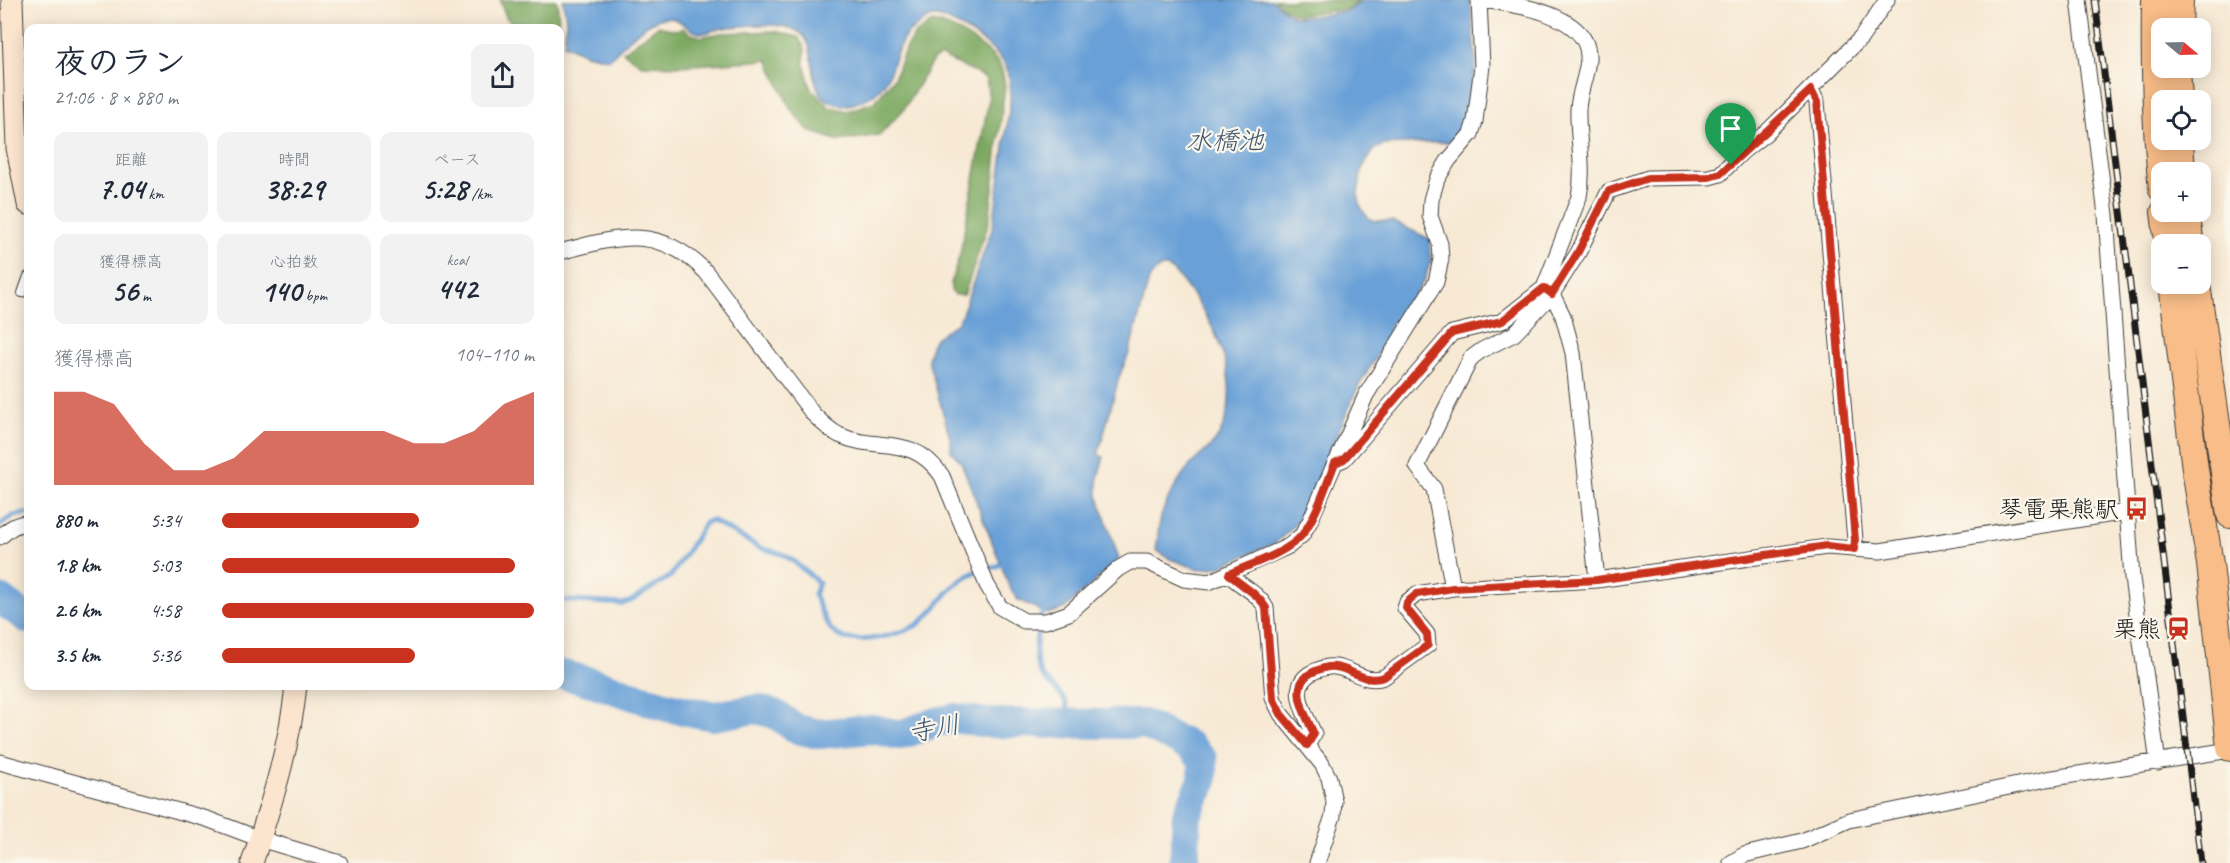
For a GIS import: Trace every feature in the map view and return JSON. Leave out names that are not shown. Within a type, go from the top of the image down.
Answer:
[{"type":"highway","points":[[2155,0],[2155,83],[2159,162]]},
{"type":"highway","points":[[2179,18],[2180,0]]},
{"type":"highway","points":[[2173,294],[2195,469],[2210,564],[2230,749]]},
{"type":"highway","points":[[2199,294],[2230,516]]},
{"type":"main road","points":[[12,0],[17,148],[24,184]]},
{"type":"main road","points":[[252,863],[293,718],[296,690]]},
{"type":"street","points":[[564,251],[610,239],[638,237],[665,243],[693,259],[706,272],[825,427],[840,436],[902,446],[916,452],[936,467],[942,476],[987,585],[1000,607],[1024,621],[1039,621],[1069,613],[1118,568],[1130,562],[1147,562],[1184,579],[1209,582],[1289,546],[1302,535],[1310,522],[1335,463],[1366,395],[1436,282],[1442,259],[1440,244],[1430,216],[1431,200],[1437,179],[1448,161],[1471,134],[1475,121],[1482,66],[1479,0],[1527,7],[1568,24],[1580,35],[1586,45],[1588,57],[1578,107],[1582,182],[1580,196],[1548,291],[1502,321],[1452,333],[1344,459],[1335,463]]},
{"type":"street","points":[[1453,588],[1434,489],[1418,466],[1471,358],[1515,334],[1578,252],[1609,191],[1648,178],[1709,177],[1720,174],[1811,90],[1861,38],[1887,0]]},
{"type":"street","points":[[2079,0],[2106,215],[2132,578],[2158,763]]},
{"type":"street","points":[[1811,90],[1817,102],[1854,549]]},
{"type":"street","points":[[1548,291],[1563,316],[1573,353],[1597,580]]},
{"type":"street","points":[[1307,745],[1314,734],[1298,697],[1301,684],[1308,675],[1322,667],[1336,667],[1366,679],[1377,680],[1428,645],[1427,634],[1406,608],[1407,602],[1417,594],[1453,588],[1597,580],[1827,546],[1880,551],[2126,512]]},
{"type":"street","points":[[0,537],[13,527],[24,523]]},
{"type":"street","points":[[1229,574],[1241,587],[1261,598],[1266,608],[1273,698],[1281,714],[1322,764],[1329,778],[1334,801],[1333,816],[1317,863]]},
{"type":"street","points":[[1731,863],[1744,855],[1802,842],[1849,820],[2047,779],[2158,763],[2230,749]]},
{"type":"street","points":[[0,762],[207,819],[260,839],[340,863]]},
{"type":"lane","points":[[22,293],[24,287]]},
{"type":"green space","points":[[500,0],[556,0],[558,5],[559,24],[512,24],[506,17]]},
{"type":"green space","points":[[1275,0],[1361,0],[1348,9],[1297,15],[1285,9]]},
{"type":"green space","points":[[932,22],[959,32],[985,49],[1000,64],[1005,85],[989,222],[964,295],[956,295],[951,291],[951,282],[960,254],[989,99],[986,78],[941,56],[933,60],[904,109],[880,135],[839,141],[809,131],[790,108],[768,60],[680,66],[642,65],[623,52],[658,26],[676,30],[683,28],[701,37],[721,33],[775,31],[798,37],[805,48],[804,63],[811,89],[829,107],[848,111],[874,102],[894,78],[906,47],[915,34]]},
{"type":"water","name":"水橋池","points":[[563,0],[1272,0],[1295,17],[1348,11],[1364,0],[1470,0],[1476,63],[1466,133],[1449,142],[1384,145],[1375,149],[1362,168],[1358,194],[1361,208],[1368,218],[1375,221],[1392,221],[1434,241],[1429,243],[1431,260],[1425,279],[1396,324],[1392,322],[1388,330],[1391,333],[1359,385],[1304,510],[1291,529],[1275,543],[1218,567],[1198,569],[1170,559],[1156,550],[1166,503],[1186,470],[1218,437],[1226,418],[1229,398],[1224,358],[1208,319],[1176,274],[1168,268],[1159,268],[1149,280],[1098,455],[1104,457],[1098,477],[1098,496],[1119,559],[1064,609],[1048,614],[1018,600],[1010,588],[961,462],[951,451],[951,441],[928,360],[935,338],[957,323],[962,314],[993,226],[1010,97],[1009,75],[1002,60],[988,45],[965,29],[937,17],[931,18],[907,34],[901,43],[887,79],[874,94],[850,105],[841,105],[828,101],[821,94],[816,84],[806,39],[791,28],[751,25],[700,33],[674,19],[663,18],[642,29],[609,59],[585,54],[564,44],[566,21]]},
{"type":"waterway","points":[[0,525],[13,516],[24,514]]},
{"type":"waterway","points":[[564,600],[622,604],[631,601],[671,576],[705,523],[711,520],[760,548],[782,554],[819,583],[814,594],[823,616],[832,631],[844,638],[879,638],[913,627],[921,622],[957,583],[975,572]]},
{"type":"waterway","points":[[992,568],[1004,563]]},
{"type":"waterway","name":"寺川","points":[[0,599],[24,616]]},
{"type":"waterway","points":[[1045,605],[1040,621],[1036,657],[1041,674],[1067,705],[1067,724]]},
{"type":"waterway","name":"寺川","points":[[564,675],[667,707],[713,716],[757,709],[775,714],[797,729],[819,734],[872,729],[900,735],[955,718],[987,723],[1144,724],[1190,746],[1203,760],[1203,780],[1187,815],[1184,863]]},
{"type":"railway","points":[[2095,0],[2201,863]]},
{"type":"place","name":"琴電栗熊駅","points":[[2137,509]]},
{"type":"place","name":"栗熊","points":[[2179,629]]},
{"type":"route","points":[[1811,90],[1817,102],[1854,549],[1827,546],[1597,580],[1453,588],[1417,594],[1407,602],[1406,608],[1427,634],[1428,645],[1377,680],[1366,679],[1336,667],[1322,667],[1308,675],[1301,684],[1298,697],[1314,734],[1307,745],[1281,714],[1273,698],[1266,608],[1261,598],[1241,587],[1229,574],[1289,546],[1302,535],[1310,522],[1335,463],[1344,459],[1452,333],[1502,321],[1544,288],[1552,294],[1578,252],[1609,191],[1648,178],[1709,177],[1720,174],[1731,165],[1743,151],[1766,133],[1790,107],[1811,90]]}]
